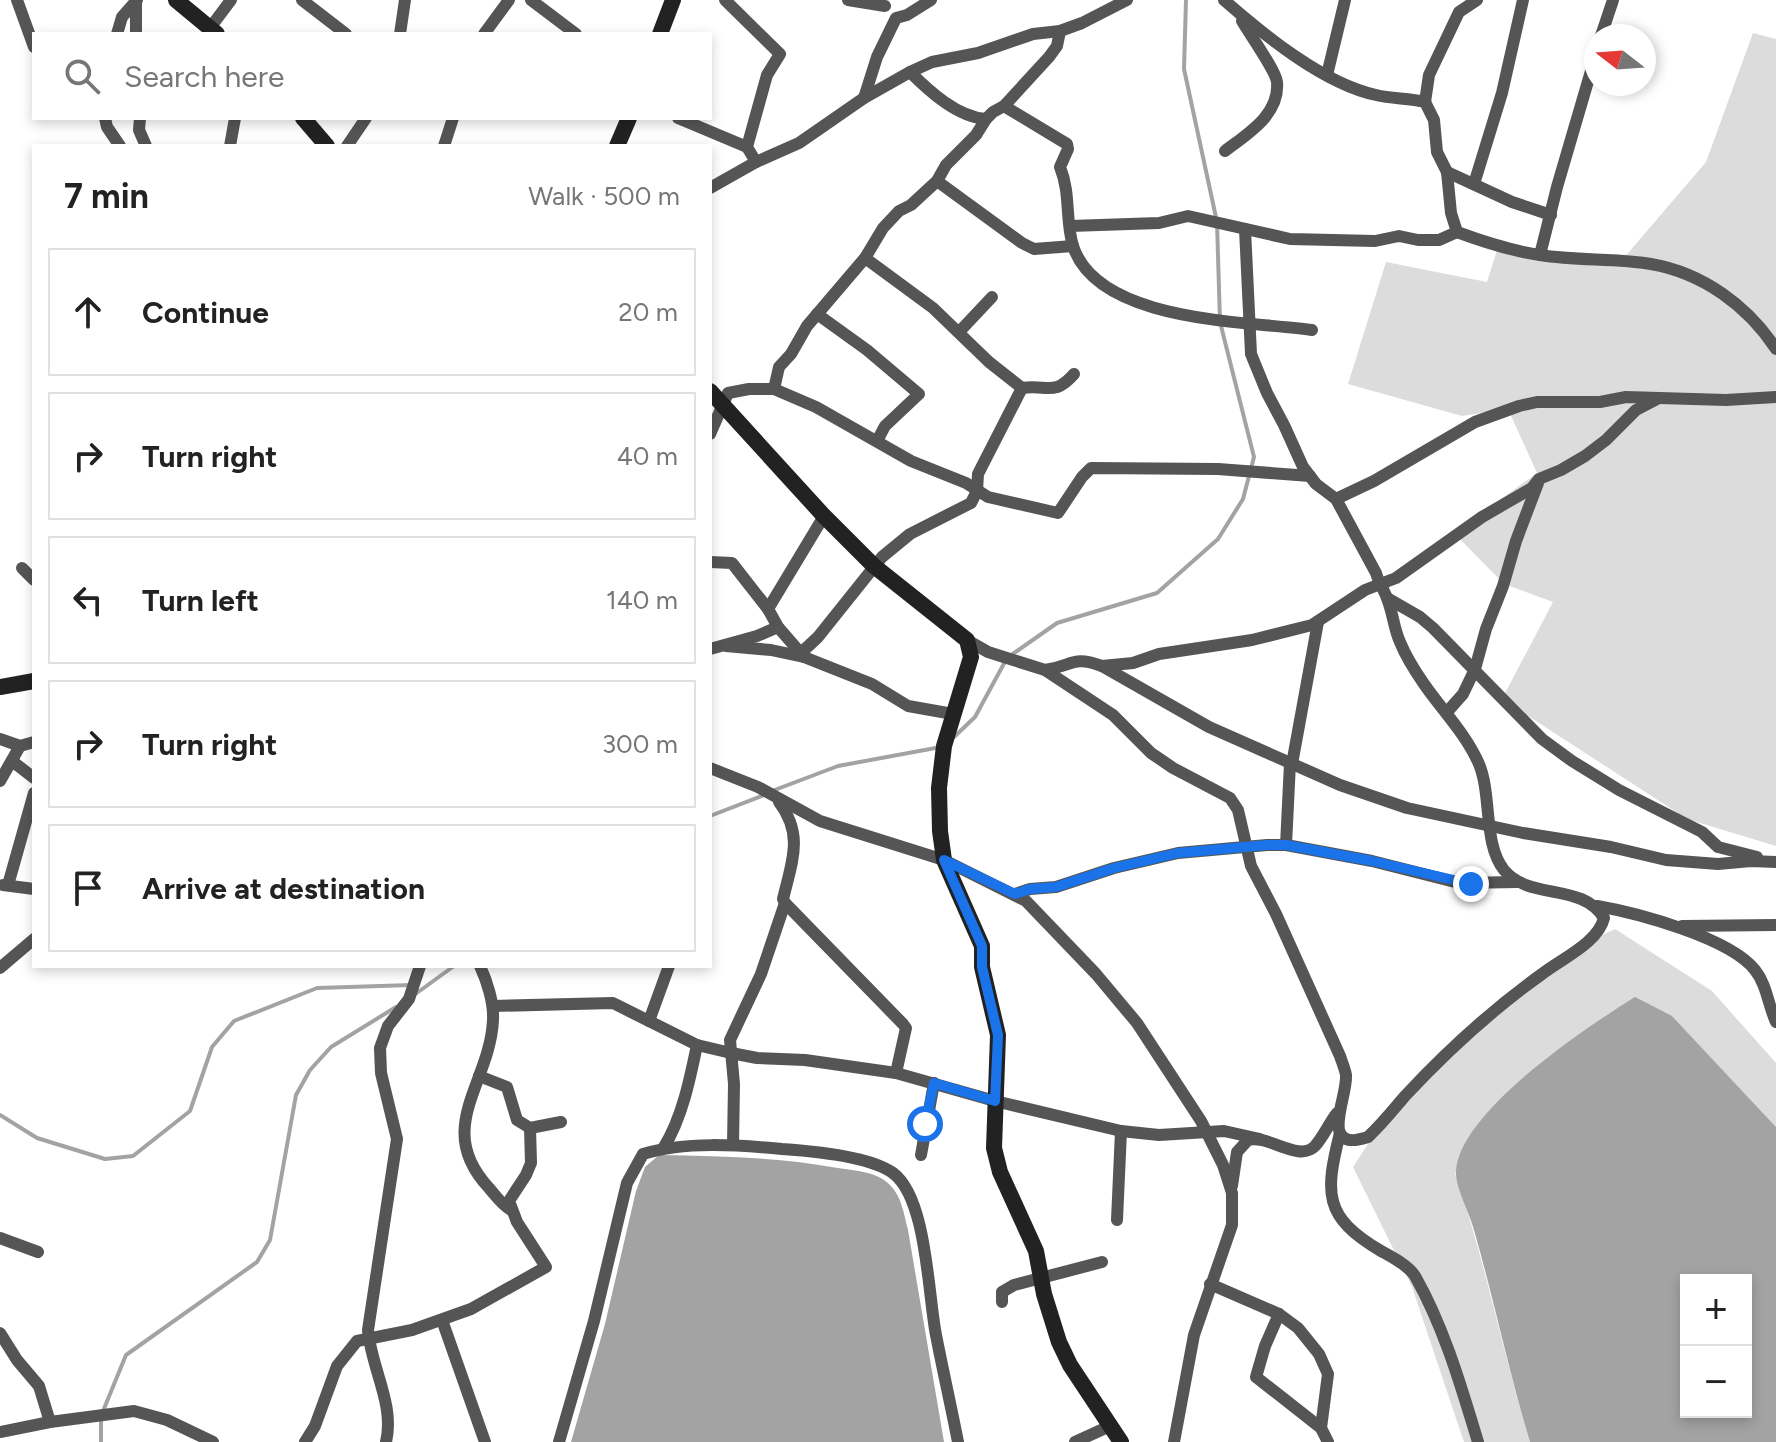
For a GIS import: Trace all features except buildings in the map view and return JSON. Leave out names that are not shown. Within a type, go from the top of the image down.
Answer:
[{"type":"street","points":[[17,0],[32,41]]},
{"type":"street","points":[[118,32],[122,17],[136,0]]},
{"type":"street","points":[[136,0],[136,32]]},
{"type":"street","points":[[176,0],[214,31],[231,0]]},
{"type":"street","points":[[302,0],[343,32]]},
{"type":"street","points":[[400,32],[405,0]]},
{"type":"street","points":[[485,32],[509,0]]},
{"type":"street","points":[[531,0],[573,32]]},
{"type":"street","points":[[661,32],[673,0]]},
{"type":"street","points":[[725,0],[780,54],[767,75],[747,147]]},
{"type":"street","points":[[848,0],[884,3],[896,18]]},
{"type":"street","points":[[864,98],[877,57],[896,18],[931,0]]},
{"type":"street","points":[[712,187],[799,143],[864,98],[932,62],[978,53],[1033,34],[1060,31],[1127,0]]},
{"type":"street","points":[[1224,0],[1260,31],[1327,75],[1378,96],[1425,102]]},
{"type":"street","points":[[1327,75],[1345,0]]},
{"type":"street","points":[[1457,232],[1451,213],[1447,172],[1437,152],[1434,120],[1425,102],[1429,75],[1459,12],[1477,0]]},
{"type":"street","points":[[1474,184],[1502,93],[1523,0]]},
{"type":"street","points":[[1605,24],[1613,0]]},
{"type":"street","points":[[1225,151],[1260,123],[1273,106],[1277,81],[1236,10]]},
{"type":"street","points":[[774,389],[779,367],[817,314],[865,258],[891,219],[937,181],[946,165],[976,135],[986,119],[1004,106],[1049,57],[1057,46],[1060,31]]},
{"type":"street","points":[[910,72],[951,105],[986,119]]},
{"type":"street","points":[[1540,255],[1584,96]]},
{"type":"street","points":[[1004,106],[1067,144],[1068,149],[1060,167],[1068,193],[1073,246],[1091,273],[1111,289],[1130,300],[1200,318],[1312,330]]},
{"type":"street","points":[[105,120],[119,144]]},
{"type":"street","points":[[140,120],[139,130],[145,144]]},
{"type":"street","points":[[230,144],[235,120]]},
{"type":"street","points":[[305,120],[325,144]]},
{"type":"street","points":[[348,144],[365,120]]},
{"type":"street","points":[[445,144],[452,120]]},
{"type":"street","points":[[618,144],[628,120]]},
{"type":"street","points":[[683,120],[747,147],[756,162]]},
{"type":"street","points":[[1447,172],[1551,215]]},
{"type":"street","points":[[937,181],[1034,249],[1073,246]]},
{"type":"street","points":[[1070,226],[1159,223],[1188,216],[1290,239],[1375,241],[1399,236],[1439,240],[1457,232],[1484,242],[1540,255],[1652,264],[1687,274],[1716,290],[1762,328],[1776,349]]},
{"type":"street","points":[[1245,229],[1251,354],[1267,393],[1310,476],[1336,499],[1376,573],[1399,640],[1425,686],[1447,712],[1478,761],[1484,779],[1497,859],[1518,882]]},
{"type":"street","points":[[865,258],[960,331],[989,362],[1022,388],[1057,389],[1074,374]]},
{"type":"street","points":[[960,331],[992,297]]},
{"type":"street","points":[[817,314],[867,350],[919,394],[885,426],[877,441]]},
{"type":"street","points":[[803,654],[874,566],[910,534],[971,503],[977,491],[978,474],[1022,388]]},
{"type":"street","points":[[716,396],[749,389],[774,389],[816,407],[911,461],[966,483],[988,497],[1058,513],[1091,468],[1218,469],[1310,476]]},
{"type":"street","points":[[712,421],[716,396]]},
{"type":"street","points":[[716,396],[824,516],[874,566],[967,640],[988,652],[1045,670],[1113,715],[1151,753],[1230,798],[1238,810],[1251,866],[1276,914],[1346,1075],[1339,1111],[1340,1133],[1331,1169],[1331,1202],[1341,1219],[1364,1241],[1413,1272],[1449,1351],[1478,1442]]},
{"type":"street","points":[[1336,499],[1498,411],[1537,402],[1600,402],[1626,397],[1726,400],[1776,397]]},
{"type":"street","points":[[1102,666],[1252,640],[1318,622],[1344,603],[1396,578],[1482,517],[1532,488],[1539,479],[1585,456],[1636,410],[1659,398]]},
{"type":"street","points":[[1447,712],[1463,694],[1475,669],[1539,479]]},
{"type":"street","points":[[768,609],[824,516]]},
{"type":"street","points":[[712,562],[732,563],[778,627],[803,654]]},
{"type":"street","points":[[22,568],[32,578]]},
{"type":"street","points":[[1387,598],[1420,617],[1542,739],[1572,761],[1619,790],[1702,832],[1718,847],[1776,862]]},
{"type":"street","points":[[1286,845],[1291,764],[1318,622]]},
{"type":"street","points":[[712,649],[778,627]]},
{"type":"street","points":[[967,640],[971,657],[944,746],[939,788],[940,831],[944,860],[982,946],[982,967],[998,1035],[994,1148],[1000,1172],[1036,1251],[1051,1323],[1059,1342],[1070,1365],[1121,1442]]},
{"type":"street","points":[[726,646],[803,654],[872,684],[908,706],[953,714]]},
{"type":"street","points":[[1045,670],[1084,660],[1102,666],[1209,727],[1340,785],[1407,808],[1691,863],[1776,862]]},
{"type":"street","points":[[0,687],[32,681]]},
{"type":"street","points":[[0,739],[20,746],[32,743]]},
{"type":"street","points":[[0,781],[20,746]]},
{"type":"street","points":[[12,761],[32,776]]},
{"type":"street","points":[[712,769],[758,787],[820,821],[944,860],[1015,894],[1033,908],[1118,999],[1189,1100],[1207,1133],[1232,1193]]},
{"type":"street","points":[[776,798],[790,816],[794,830],[792,869],[783,899],[906,1028],[896,1073]]},
{"type":"street","points":[[32,799],[4,885],[32,889]]},
{"type":"street","points":[[1015,894],[1030,889],[1056,887],[1114,868],[1178,853],[1286,845],[1372,861],[1459,883],[1518,882],[1689,932],[1743,958],[1764,984],[1776,1022]]},
{"type":"street","points":[[733,1145],[732,1034],[761,974],[785,903]]},
{"type":"street","points":[[1340,1133],[1356,1141],[1368,1137],[1476,1027],[1519,990],[1602,928],[1604,918],[1597,906]]},
{"type":"street","points":[[1671,926],[1776,925]]},
{"type":"street","points":[[0,968],[32,941]]},
{"type":"street","points":[[386,1442],[389,1419],[369,1339],[377,1264],[397,1139],[381,1073],[380,1048],[388,1026],[409,999],[419,968]]},
{"type":"street","points":[[481,968],[493,1006],[489,1044],[467,1104],[463,1138],[474,1171],[511,1210]]},
{"type":"street","points":[[649,1021],[668,968]]},
{"type":"street","points":[[493,1006],[613,1003],[697,1045],[757,1058],[805,1060],[896,1073],[995,1101],[1121,1131],[1159,1135],[1224,1131],[1301,1152],[1309,1151],[1316,1145],[1339,1111]]},
{"type":"street","points":[[664,1147],[672,1135],[682,1106],[697,1045]]},
{"type":"street","points":[[479,1076],[507,1087],[517,1120],[530,1128],[561,1122]]},
{"type":"street","points":[[921,1155],[934,1083]]},
{"type":"street","points":[[305,1442],[315,1426],[337,1366],[357,1341],[412,1330],[471,1309],[546,1267],[511,1210],[509,1201],[531,1163],[530,1128]]},
{"type":"street","points":[[1117,1220],[1121,1131]]},
{"type":"street","points":[[1174,1442],[1194,1335],[1232,1225],[1237,1152],[1248,1140],[1260,1139]]},
{"type":"street","points":[[559,1442],[594,1321],[627,1183],[643,1154],[664,1147],[733,1145],[794,1150],[880,1165],[905,1185],[913,1201],[920,1232],[935,1331],[958,1442]]},
{"type":"street","points":[[0,1238],[38,1252]]},
{"type":"street","points":[[1002,1302],[1002,1292],[1014,1285],[1102,1262]]},
{"type":"street","points":[[1210,1284],[1279,1314],[1298,1328],[1319,1354],[1328,1374],[1321,1428]]},
{"type":"street","points":[[1279,1314],[1256,1377],[1321,1428],[1328,1442]]},
{"type":"street","points":[[442,1320],[485,1442]]},
{"type":"street","points":[[0,1333],[39,1386],[50,1422]]},
{"type":"street","points":[[1,1442],[0,1433],[50,1422],[134,1411],[167,1420],[213,1442]]},
{"type":"street","points":[[1075,1442],[1110,1426]]},
{"type":"shaded area","points":[[1753,33],[1776,39],[1776,846],[1687,819],[1502,699],[1553,602],[1504,584],[1454,533],[1537,473],[1508,409],[1462,416],[1348,384],[1386,262],[1487,282],[1498,247],[1623,259],[1706,162]]},
{"type":"shaded area","points":[[1615,929],[1712,991],[1776,1063],[1776,1127],[1672,1016],[1455,1173],[1530,1442],[1464,1442],[1412,1287],[1353,1167],[1381,1124],[1498,1006],[1569,951]]},
{"type":"shaded area","points":[[1635,997],[1672,1016],[1776,1127],[1776,1442],[1530,1442],[1456,1172],[1462,1148],[1478,1124],[1528,1073]]},
{"type":"shaded area","points":[[659,1155],[793,1161],[866,1172],[890,1185],[900,1201],[908,1230],[944,1442],[571,1442],[605,1324],[636,1191],[645,1167]]},
{"type":"waterway","points":[[954,737],[975,717],[1007,658],[1057,623],[1157,593],[1218,539],[1243,499],[1254,457],[1220,322],[1217,222],[1184,69],[1186,0]]},
{"type":"waterway","points":[[772,791],[838,766],[941,747]]},
{"type":"waterway","points":[[712,815],[764,795]]},
{"type":"waterway","points":[[414,995],[451,968]]},
{"type":"waterway","points":[[0,1115],[37,1138],[105,1159],[133,1156],[190,1111],[212,1047],[234,1021],[317,988],[412,985]]},
{"type":"waterway","points":[[101,1442],[101,1416],[126,1355],[257,1262],[270,1240],[296,1095],[310,1070],[331,1047],[396,1007]]},
{"type":"route","points":[[925,1124],[934,1083],[995,1101],[998,1074],[998,1035],[982,967],[982,946],[944,860],[1015,894],[1030,889],[1056,887],[1114,868],[1178,853],[1267,845],[1286,845],[1372,861],[1471,884]]}]
